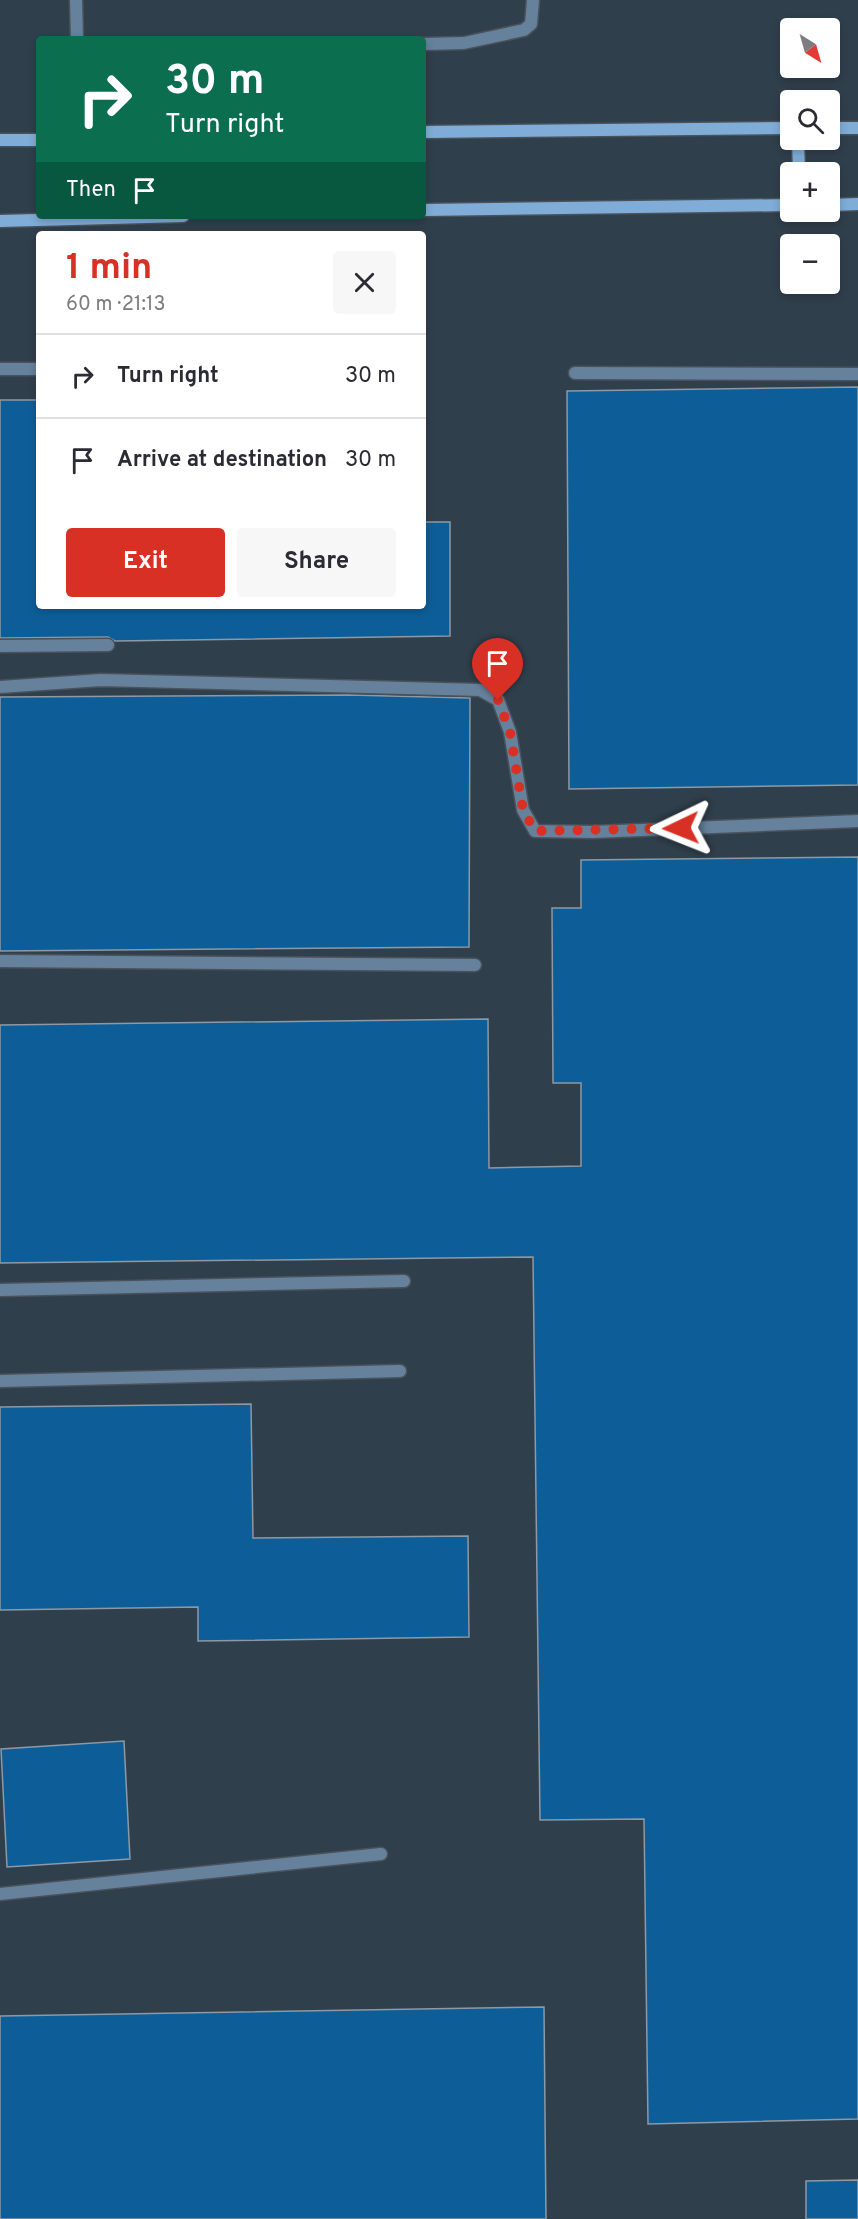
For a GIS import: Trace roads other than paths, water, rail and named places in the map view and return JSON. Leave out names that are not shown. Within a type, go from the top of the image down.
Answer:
[{"type":"street","points":[[840,128],[858,128]]},
{"type":"street","points":[[426,132],[780,129]]},
{"type":"street","points":[[0,140],[36,140]]},
{"type":"street","points":[[840,205],[858,204]]},
{"type":"street","points":[[426,210],[780,205]]},
{"type":"street","points":[[0,221],[73,219]]},
{"type":"lane","points":[[76,0],[77,36]]},
{"type":"lane","points":[[426,44],[464,43],[524,30],[531,24],[533,0]]},
{"type":"lane","points":[[0,369],[36,369]]},
{"type":"lane","points":[[575,373],[858,374]]},
{"type":"lane","points":[[0,646],[108,645]]},
{"type":"lane","points":[[0,687],[101,680],[480,690],[498,700],[510,732],[523,810],[535,831],[593,832],[858,820]]},
{"type":"lane","points":[[0,961],[475,964]]},
{"type":"lane","points":[[0,1290],[404,1281]]},
{"type":"lane","points":[[0,1381],[400,1371]]},
{"type":"lane","points":[[0,1894],[381,1854]]}]
